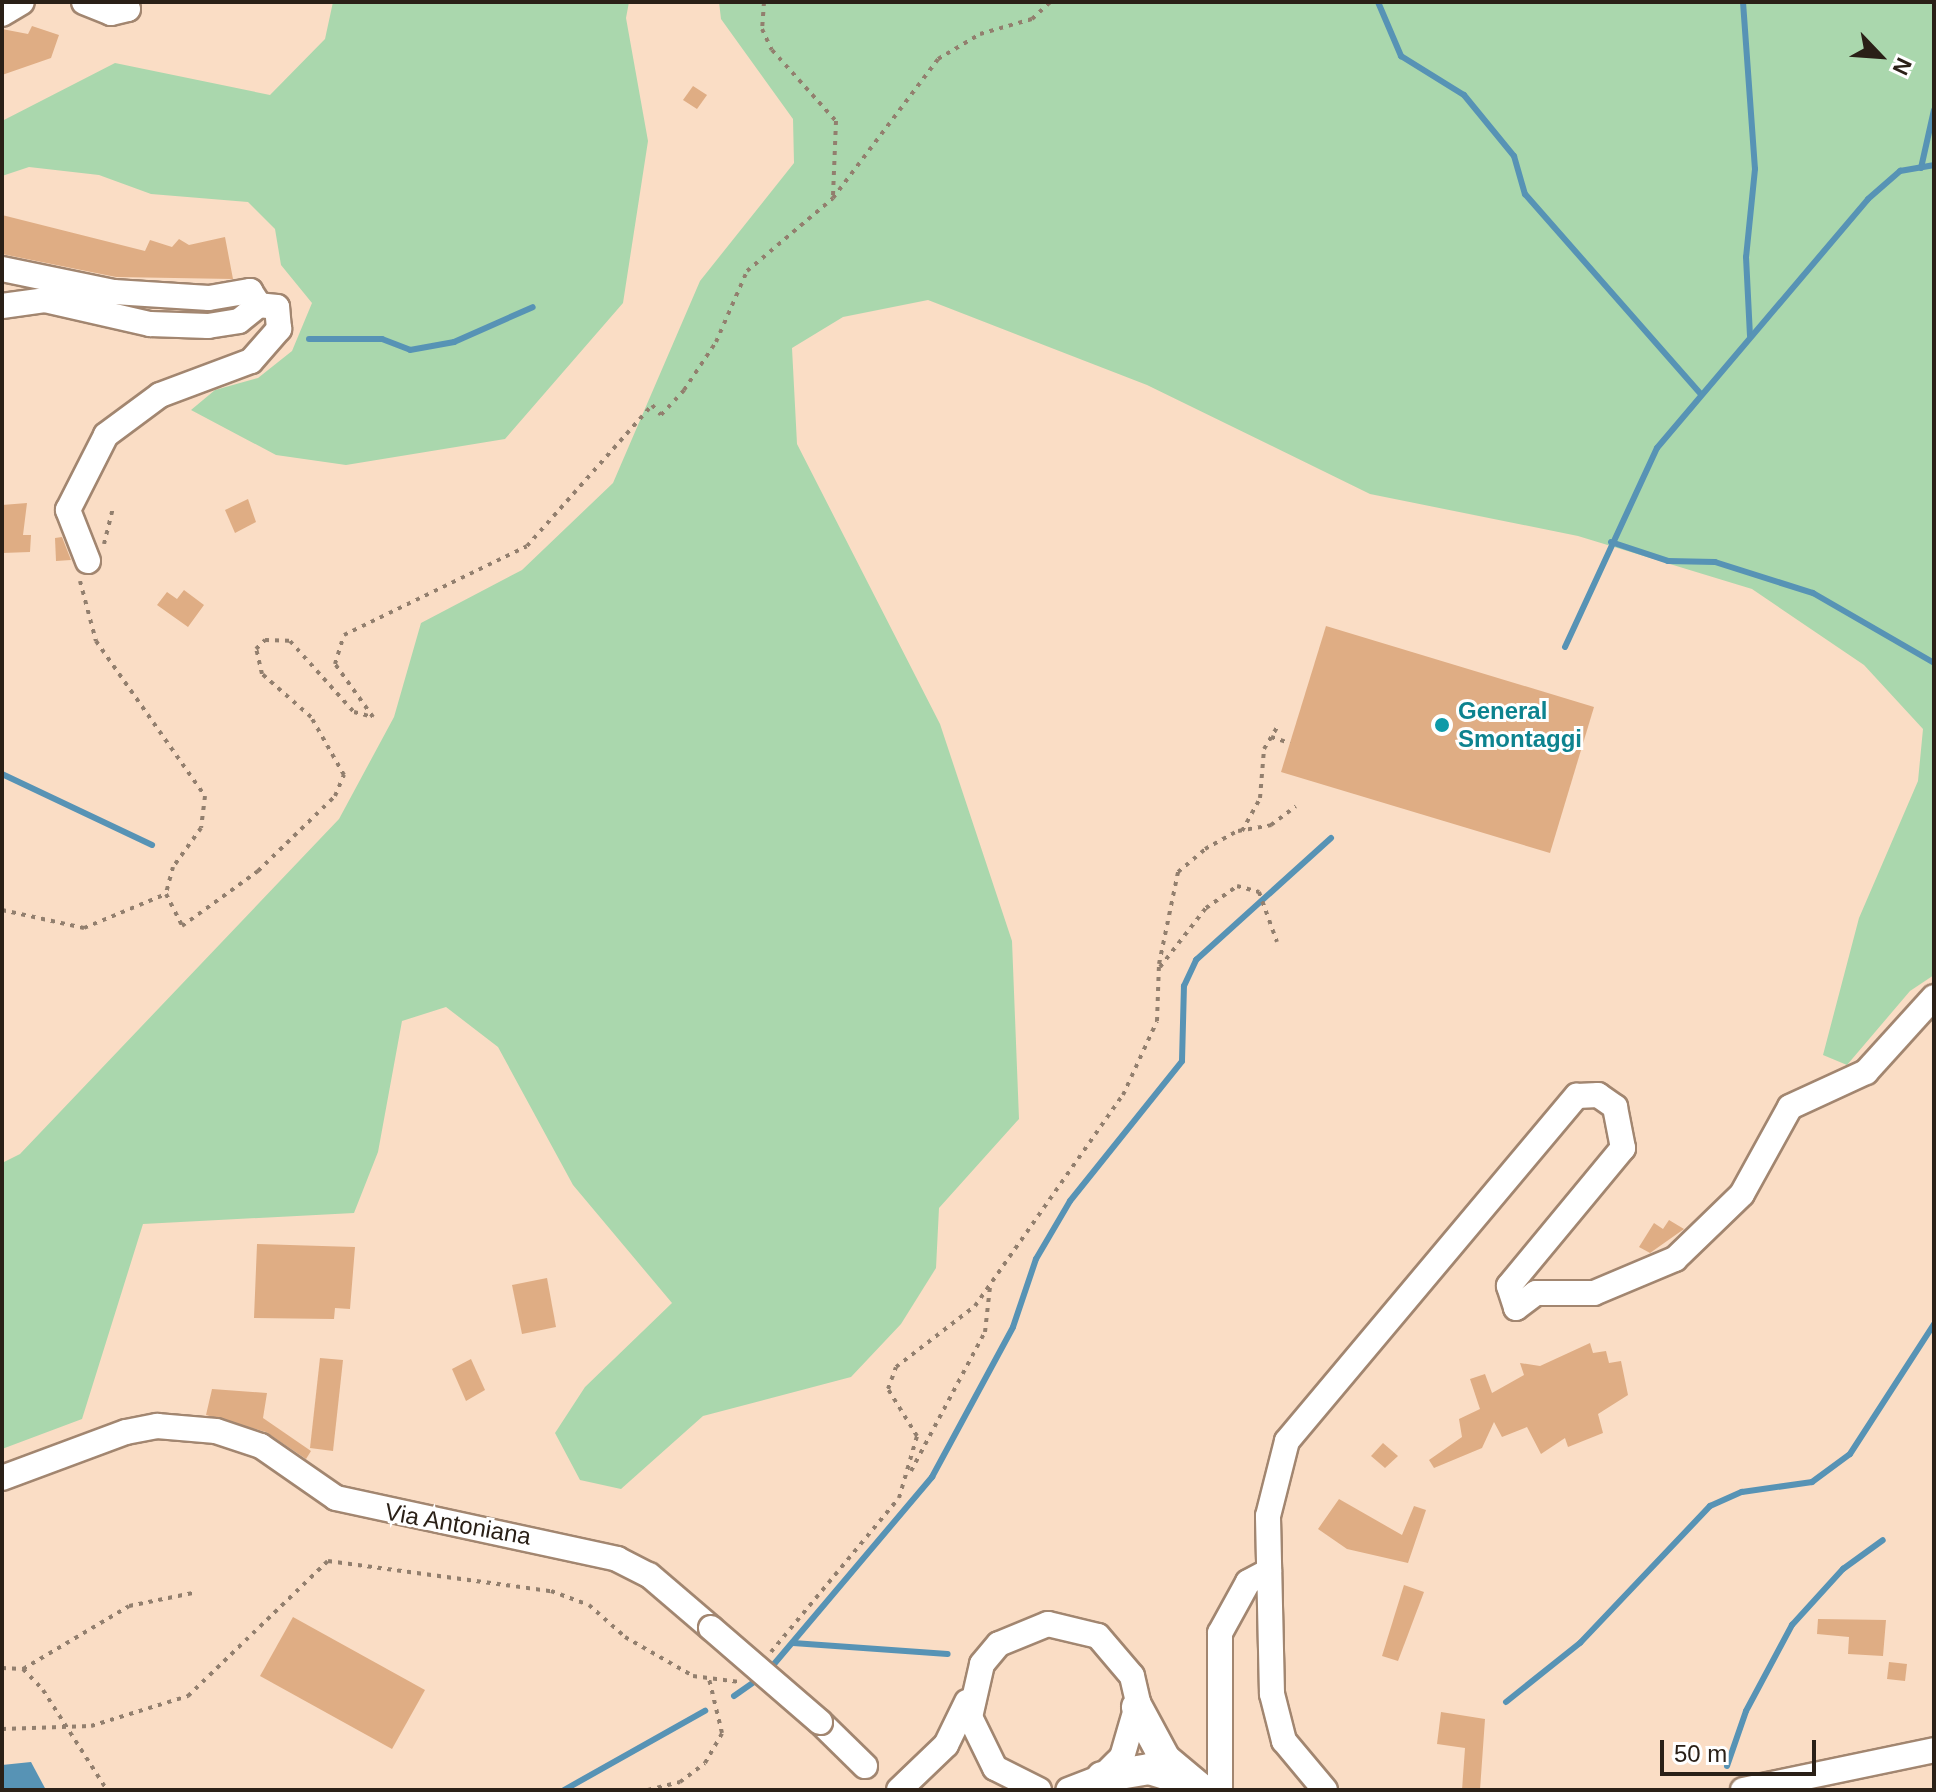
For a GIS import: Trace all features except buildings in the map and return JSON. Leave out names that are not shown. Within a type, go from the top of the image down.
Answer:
[{"type":"main road","points":[[1137,1707],[1165,1759],[1207,1789]]},
{"type":"main road","points":[[1102,1777],[1149,1769],[1207,1789]]},
{"type":"street","points":[[2,14],[22,2]]},
{"type":"street","points":[[84,2],[111,13],[128,9],[126,2]]},
{"type":"street","points":[[2,269],[114,292],[209,298],[250,291],[259,305]]},
{"type":"street","points":[[2,306],[45,300],[150,324],[208,326],[239,321],[259,305],[277,307],[279,329],[251,361],[160,395],[106,435],[68,510],[88,561]]},
{"type":"street","points":[[1325,1790],[1300,1766],[1278,1722],[1269,1571],[1270,1502],[1287,1441],[1577,1096],[1598,1095],[1615,1107],[1623,1148],[1509,1286],[1516,1308],[1536,1293],[1594,1293],[1675,1259],[1742,1194],[1790,1107],[1866,1072],[1934,997]]},
{"type":"street","name":"Via Antoniana","points":[[2,1478],[126,1432],[157,1426],[216,1431],[261,1446],[336,1498],[617,1559],[649,1575],[820,1722],[865,1766]]},
{"type":"street","points":[[1207,1789],[1218,1709],[1220,1633],[1248,1582],[1269,1571]]},
{"type":"street","points":[[899,1790],[927,1765],[954,1734],[982,1664],[1011,1637],[1048,1624],[1074,1626],[1118,1654],[1137,1707],[1122,1757],[1102,1777],[1068,1790]]},
{"type":"street","points":[[972,1688],[970,1717],[991,1763]]},
{"type":"street","points":[[1743,1790],[1934,1750]]},
{"type":"street","points":[[927,1765],[950,1753],[991,1763],[1039,1790]]},
{"type":"path","points":[[764,2],[762,29],[772,50],[836,121],[833,198]]},
{"type":"path","points":[[2,910],[84,928],[166,894],[174,898],[176,922],[189,925],[258,871],[342,785],[343,764],[311,717],[262,674],[256,649],[265,640],[290,641],[307,653],[354,712],[373,717],[335,664],[344,635],[527,546],[652,405],[661,415],[684,390],[716,342],[747,271],[833,198],[938,59],[980,34],[1032,19],[1050,2]]},
{"type":"path","points":[[113,509],[111,534],[88,561],[81,600],[96,641],[205,796],[201,828],[173,867],[166,894]]},
{"type":"path","points":[[1242,831],[1260,798],[1271,737],[1278,726]]},
{"type":"path","points":[[1271,737],[1290,743]]},
{"type":"path","points":[[909,1473],[917,1436],[888,1389],[896,1367],[912,1350],[942,1338],[991,1285],[1123,1095],[1157,1021],[1159,969],[1178,872],[1242,831],[1271,825],[1296,806]]},
{"type":"path","points":[[1159,969],[1196,919],[1237,886],[1259,892],[1277,942]]},
{"type":"path","points":[[768,1656],[851,1563],[909,1473],[985,1332],[991,1285]]},
{"type":"path","points":[[2,1729],[91,1726],[188,1696],[328,1561],[551,1591],[589,1605],[625,1637],[709,1679],[749,1679]]},
{"type":"path","points":[[2,1668],[23,1669],[129,1606],[193,1593]]},
{"type":"path","points":[[23,1669],[70,1725],[107,1790]]},
{"type":"path","points":[[648,1790],[680,1782],[705,1763],[722,1733],[709,1679]]},
{"type":"green space","points":[[333,2],[629,2],[626,18],[648,141],[623,303],[505,439],[346,465],[276,455],[191,410],[215,390],[258,378],[292,351],[312,303],[281,265],[275,229],[248,202],[151,194],[99,175],[29,167],[2,176],[2,121],[115,63],[270,95],[325,39]]},
{"type":"green space","points":[[719,2],[1934,2],[1934,975],[1910,991],[1847,1065],[1823,1055],[1859,918],[1918,781],[1923,729],[1864,665],[1752,589],[1578,536],[1370,494],[1147,385],[928,300],[843,317],[792,348],[797,444],[940,724],[1012,941],[1019,1119],[939,1208],[936,1268],[901,1324],[851,1377],[703,1416],[621,1489],[580,1480],[555,1433],[585,1387],[672,1303],[573,1185],[498,1047],[446,1007],[402,1021],[378,1152],[354,1213],[143,1224],[82,1419],[2,1449],[2,1163],[20,1154],[339,819],[394,717],[421,623],[522,570],[613,483],[700,281],[794,163],[793,119],[721,19]]},
{"type":"water","points":[[31,1762],[46,1790],[2,1790],[2,1765]]},
{"type":"waterway","points":[[1378,2],[1401,56],[1464,95],[1514,156],[1525,194],[1700,393]]},
{"type":"waterway","points":[[1743,2],[1755,169],[1746,257],[1750,336]]},
{"type":"waterway","points":[[1921,168],[1934,110]]},
{"type":"waterway","points":[[1565,647],[1657,448],[1868,199],[1900,171],[1934,165]]},
{"type":"waterway","points":[[309,339],[382,339],[410,350],[454,342],[533,307]]},
{"type":"waterway","points":[[1611,542],[1668,561],[1715,562],[1813,593],[1934,663]]},
{"type":"waterway","points":[[2,774],[152,845]]},
{"type":"waterway","points":[[769,1670],[932,1477],[1013,1327],[1036,1259],[1070,1201],[1182,1061],[1184,986],[1196,960],[1331,838]]},
{"type":"waterway","points":[[1506,1702],[1580,1643],[1710,1506],[1742,1492],[1812,1482],[1850,1454],[1934,1324]]},
{"type":"waterway","points":[[1727,1766],[1746,1711],[1792,1625],[1843,1569],[1883,1540]]},
{"type":"waterway","points":[[793,1643],[948,1654]]},
{"type":"waterway","points":[[734,1696],[760,1678]]},
{"type":"waterway","points":[[564,1790],[705,1711]]},
{"type":"place","name":"General Smontaggi","points":[[1442,725]]}]
